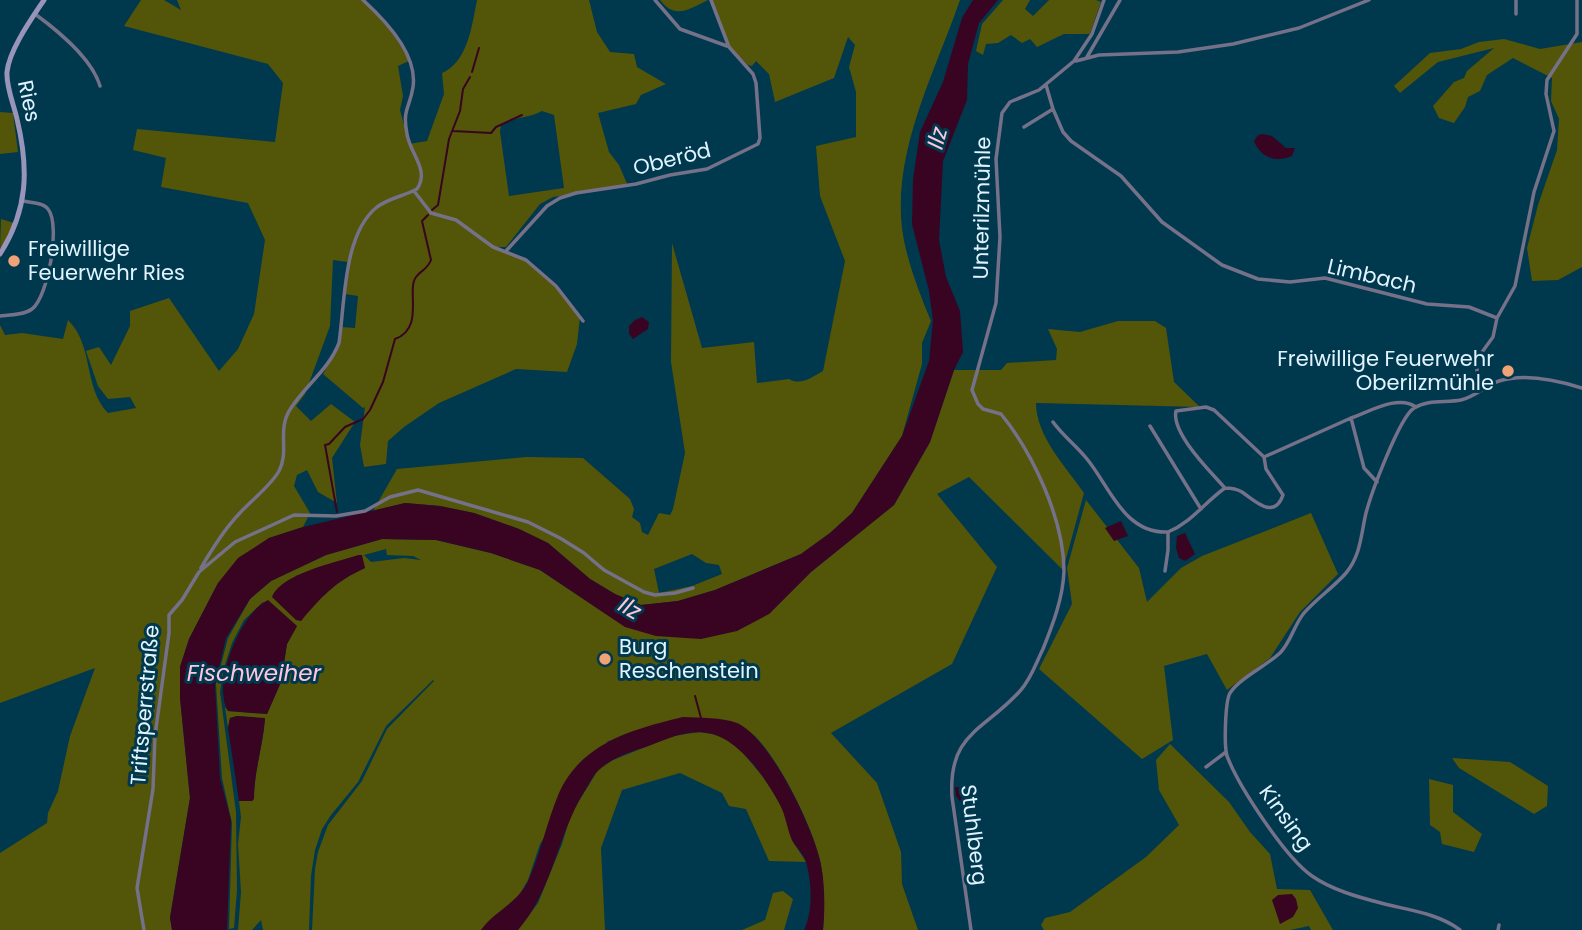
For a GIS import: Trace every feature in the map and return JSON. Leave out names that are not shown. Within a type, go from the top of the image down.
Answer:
[{"type":"street","name":"Ries","points":[[0,254],[15,229],[23,201],[21,140],[8,72],[12,56],[44,0]]},
{"type":"street","points":[[199,572],[217,541],[277,474],[283,457],[283,422],[289,410],[331,361],[336,351],[358,231],[379,206],[414,191],[423,177],[409,144],[404,117],[413,89],[413,75],[405,53],[388,25],[363,0]]},
{"type":"street","name":"Oberöd","points":[[655,0],[680,29],[729,47]]},
{"type":"street","name":"Oberöd","points":[[506,251],[547,206],[560,198],[707,169],[758,144],[757,83],[729,47],[711,0]]},
{"type":"street","points":[[1074,61],[1092,34],[1104,0]]},
{"type":"street","points":[[1087,57],[1120,0]]},
{"type":"street","points":[[1074,61],[1087,57],[1213,48],[1312,24],[1370,0]]},
{"type":"street","points":[[1516,0],[1517,14]]},
{"type":"street","points":[[1477,394],[1478,359],[1493,337],[1497,318],[1515,286],[1534,191],[1554,131],[1546,94],[1546,80],[1577,34],[1577,0]]},
{"type":"street","points":[[35,14],[53,27],[90,66],[100,86]]},
{"type":"street","name":"Unterilzmühle","points":[[972,392],[996,303],[1000,237],[996,159],[1002,113],[1010,102],[1036,92],[1074,61]]},
{"type":"street","name":"Limbach","points":[[1046,85],[1063,132],[1071,141],[1121,176],[1162,222],[1222,265],[1258,279],[1290,282],[1325,278],[1427,304],[1469,307],[1497,318]]},
{"type":"street","points":[[1024,127],[1053,109]]},
{"type":"street","points":[[414,191],[431,213],[456,220],[486,243],[526,260],[556,286],[583,321]]},
{"type":"street","points":[[0,316],[33,308],[51,266],[54,229],[51,213],[42,204],[23,201]]},
{"type":"street","points":[[1351,418],[1364,468],[1377,482],[1404,421],[1416,407],[1430,402],[1462,400],[1498,382],[1508,380],[1542,379],[1582,388]]},
{"type":"street","name":"Stuhlberg","points":[[971,930],[952,797],[951,777],[954,761],[968,737],[1004,707],[1028,681],[1051,629],[1061,595],[1064,572],[1062,547],[1054,516],[1031,461],[1001,414],[983,409],[972,392]]},
{"type":"street","points":[[1264,457],[1351,418],[1394,404],[1408,402],[1416,407]]},
{"type":"street","points":[[1206,407],[1214,410],[1264,457],[1266,469],[1283,495],[1278,503],[1266,507],[1252,502],[1241,492],[1225,488],[1196,456],[1182,435],[1176,422],[1176,411],[1206,407]]},
{"type":"street","points":[[1053,422],[1087,458],[1133,522],[1154,532],[1168,532],[1186,523],[1225,488]]},
{"type":"street","points":[[1150,426],[1201,509]]},
{"type":"street","name":"Kinsing","points":[[1377,482],[1354,562],[1343,577],[1302,615],[1280,653],[1230,693],[1227,704],[1226,752],[1252,802],[1296,862],[1311,876],[1348,893],[1441,919],[1460,930]]},
{"type":"street","name":"Triftsperrstraße","points":[[144,930],[138,888],[153,789],[155,736],[168,642],[169,615],[183,600],[199,572],[235,542],[294,515],[336,516],[365,512],[390,497],[418,489],[528,522],[560,538],[604,570],[643,592],[656,595],[693,588]]},
{"type":"street","points":[[1165,571],[1168,532]]},
{"type":"street","points":[[1206,767],[1226,752]]},
{"type":"shaded area","points":[[141,0],[164,0],[181,10],[177,0],[363,0],[389,29],[409,61],[398,66],[403,96],[400,110],[409,144],[427,141],[444,94],[442,73],[451,68],[463,52],[471,31],[477,0],[589,0],[597,32],[610,52],[634,54],[637,67],[666,84],[641,95],[636,104],[598,113],[609,152],[619,165],[628,186],[553,197],[540,204],[506,247],[495,247],[526,260],[556,286],[580,317],[577,344],[567,372],[516,369],[439,403],[388,441],[386,464],[364,467],[360,445],[365,407],[323,374],[336,351],[341,327],[355,328],[358,296],[345,294],[348,262],[333,260],[330,326],[305,394],[296,406],[311,421],[331,404],[355,422],[332,458],[337,503],[318,492],[307,470],[297,475],[294,486],[310,513],[303,527],[269,538],[218,583],[189,639],[180,667],[180,698],[190,798],[170,917],[172,930],[0,930],[0,853],[47,823],[48,813],[58,791],[70,736],[95,668],[0,703],[0,325],[5,335],[22,333],[63,339],[68,320],[82,341],[100,403],[108,413],[136,408],[130,397],[108,399],[98,386],[86,351],[99,347],[111,365],[130,326],[130,311],[169,298],[219,371],[238,349],[254,314],[265,240],[248,203],[161,187],[166,158],[133,150],[137,129],[275,142],[283,83],[268,64],[124,26]],"holes":[[[542,111],[554,115],[564,188],[509,196],[501,124]]]},
{"type":"shaded area","points":[[660,0],[708,0],[689,9],[677,11],[671,10]]},
{"type":"shaded area","points":[[711,0],[960,0],[918,112],[904,170],[901,199],[904,240],[931,321],[922,343],[922,364],[902,436],[852,513],[801,554],[715,590],[678,601],[641,605],[590,579],[548,543],[474,513],[405,503],[373,511],[397,469],[526,457],[583,458],[630,499],[634,509],[632,517],[640,523],[642,532],[648,535],[659,513],[670,515],[673,509],[685,453],[671,362],[672,243],[702,348],[754,342],[757,383],[789,379],[798,382],[823,371],[845,261],[820,196],[816,146],[856,137],[856,92],[849,67],[855,45],[848,37],[834,78],[775,102],[769,74],[756,61],[752,66],[748,65],[729,47]],"holes":[[[692,554],[706,563],[719,565],[722,574],[692,586],[659,593],[654,569]]]},
{"type":"shaded area","points":[[1003,0],[1030,0],[1025,9],[1033,16],[1049,0],[1101,2],[1090,34],[1064,34],[1037,47],[1030,39],[1022,43],[1011,35],[998,43],[986,44],[983,55],[976,51],[982,24]]},
{"type":"shaded area","points":[[1504,39],[1540,49],[1582,42],[1582,267],[1558,280],[1532,281],[1527,248],[1557,150],[1559,119],[1551,101],[1552,78],[1513,58],[1487,75],[1480,91],[1468,97],[1454,123],[1439,118],[1433,106],[1454,82],[1464,78],[1467,71],[1494,48],[1438,62],[1400,93],[1394,86],[1430,53]]},
{"type":"shaded area","points":[[0,112],[13,113],[18,152],[0,154]]},
{"type":"shaded area","points":[[1,219],[14,225],[0,249]]},
{"type":"shaded area","points":[[1118,321],[1155,321],[1166,328],[1174,382],[1200,407],[1036,403],[1037,415],[1046,439],[1084,493],[1063,570],[969,477],[937,494],[997,567],[952,664],[831,733],[877,783],[901,852],[902,884],[918,930],[823,930],[824,895],[821,867],[810,829],[775,762],[755,736],[737,724],[608,741],[540,844],[528,880],[517,899],[481,930],[312,930],[315,869],[328,825],[362,781],[387,729],[433,680],[386,726],[358,782],[322,829],[311,876],[309,930],[263,930],[261,920],[252,930],[238,930],[241,892],[239,801],[252,801],[254,798],[265,719],[237,716],[230,718],[228,728],[225,707],[228,711],[267,714],[281,682],[287,644],[297,626],[263,602],[244,620],[232,643],[220,692],[236,812],[237,890],[234,928],[229,929],[232,823],[222,778],[216,684],[228,638],[250,599],[271,581],[326,555],[382,539],[436,540],[491,553],[540,570],[624,626],[769,614],[811,572],[894,505],[930,442],[954,370],[1001,370],[1007,363],[1056,360],[1057,349],[1048,329],[1080,332]],"holes":[[[386,549],[387,555],[413,556],[421,560],[404,558],[371,562],[364,555]],[[359,555],[365,568],[342,579],[322,597],[295,576]]]},
{"type":"shaded area","points":[[1086,500],[1139,568],[1147,602],[1181,568],[1202,556],[1311,513],[1338,574],[1300,612],[1270,658],[1227,690],[1207,654],[1164,666],[1173,740],[1142,759],[1039,669],[1072,604],[1067,568]]},
{"type":"shaded area","points":[[699,732],[724,736],[738,747],[764,778],[782,806],[792,840],[806,862],[769,861],[746,809],[729,806],[722,793],[680,773],[622,790],[601,848],[605,930],[518,930],[538,903],[571,814],[598,770],[613,760],[673,736]]},
{"type":"shaded area","points":[[1170,744],[1229,802],[1270,854],[1277,889],[1310,890],[1333,930],[1311,930],[1309,926],[1290,930],[1044,930],[1041,925],[1045,918],[1070,912],[1146,857],[1179,825],[1159,790],[1156,760]]},
{"type":"shaded area","points":[[1452,758],[1510,762],[1548,786],[1547,806],[1534,814],[1459,768]]},
{"type":"shaded area","points":[[1429,779],[1453,785],[1453,812],[1482,834],[1474,852],[1442,844],[1440,832],[1430,825]]},
{"type":"shaded area","points":[[783,891],[793,899],[784,930],[742,930],[765,920],[773,893]]},
{"type":"water","name":"Ilz","points":[[973,0],[998,0],[979,23],[968,64],[967,100],[943,161],[939,240],[946,277],[960,311],[963,352],[954,370],[930,442],[894,505],[811,572],[769,614],[737,631],[701,639],[656,636],[625,627],[540,570],[491,553],[436,540],[382,539],[326,555],[271,581],[250,599],[226,638],[215,685],[220,778],[231,820],[227,930],[172,930],[170,918],[190,798],[180,698],[180,667],[189,639],[218,583],[238,558],[269,538],[303,527],[405,503],[440,506],[474,513],[548,543],[590,579],[641,605],[678,601],[715,590],[801,554],[852,513],[902,436],[929,361],[933,320],[929,291],[912,224],[913,179],[920,132],[943,82],[962,18]]},
{"type":"water","points":[[1258,135],[1272,136],[1286,148],[1295,148],[1292,156],[1275,159],[1261,152],[1254,141]]},
{"type":"water","points":[[642,317],[649,322],[648,329],[633,339],[629,334],[629,326]]},
{"type":"water","points":[[1121,521],[1128,536],[1114,541],[1105,528]]},
{"type":"water","points":[[1185,533],[1195,554],[1185,561],[1179,558],[1176,548],[1177,536]]},
{"type":"water","name":"Fischweiher","points":[[362,555],[365,568],[330,590],[301,621],[296,620],[272,597],[277,589],[297,575]]},
{"type":"water","name":"Fischweiher","points":[[268,600],[297,626],[287,644],[281,682],[267,714],[228,711],[223,684],[232,650],[248,619]]},
{"type":"water","points":[[683,717],[737,723],[763,746],[776,765],[789,786],[817,850],[824,889],[823,930],[804,930],[811,897],[806,862],[792,840],[782,809],[768,785],[754,765],[730,743],[719,736],[695,732],[631,752],[610,761],[599,770],[575,809],[547,880],[530,914],[518,930],[481,930],[524,888],[559,793],[581,761],[611,740]]},
{"type":"water","name":"Fischweiher","points":[[230,718],[265,718],[252,801],[239,801],[228,728]]},
{"type":"water","points":[[955,787],[966,790],[978,805],[969,813],[956,796]]},
{"type":"water","points":[[1292,894],[1298,908],[1293,917],[1280,924],[1272,900],[1278,895]]},
{"type":"waterway","points":[[472,72],[479,48]]},
{"type":"waterway","points":[[432,210],[438,205],[449,139],[460,111],[463,89],[470,77]]},
{"type":"waterway","points":[[453,131],[491,133],[496,127],[522,115]]},
{"type":"waterway","points":[[337,512],[325,445],[345,427],[363,419],[370,410],[383,382],[395,339],[404,334],[410,326],[413,283],[431,260],[422,221],[428,215]]},
{"type":"waterway","points":[[695,696],[701,718]]},
{"type":"place","name":"Freiwillige Feuerwehr Ries","points":[[14,261]]},
{"type":"place","name":"Freiwillige Feuerwehr Oberilzmühle","points":[[1508,371]]},
{"type":"place","name":"Burg Reschenstein","points":[[605,659]]}]
